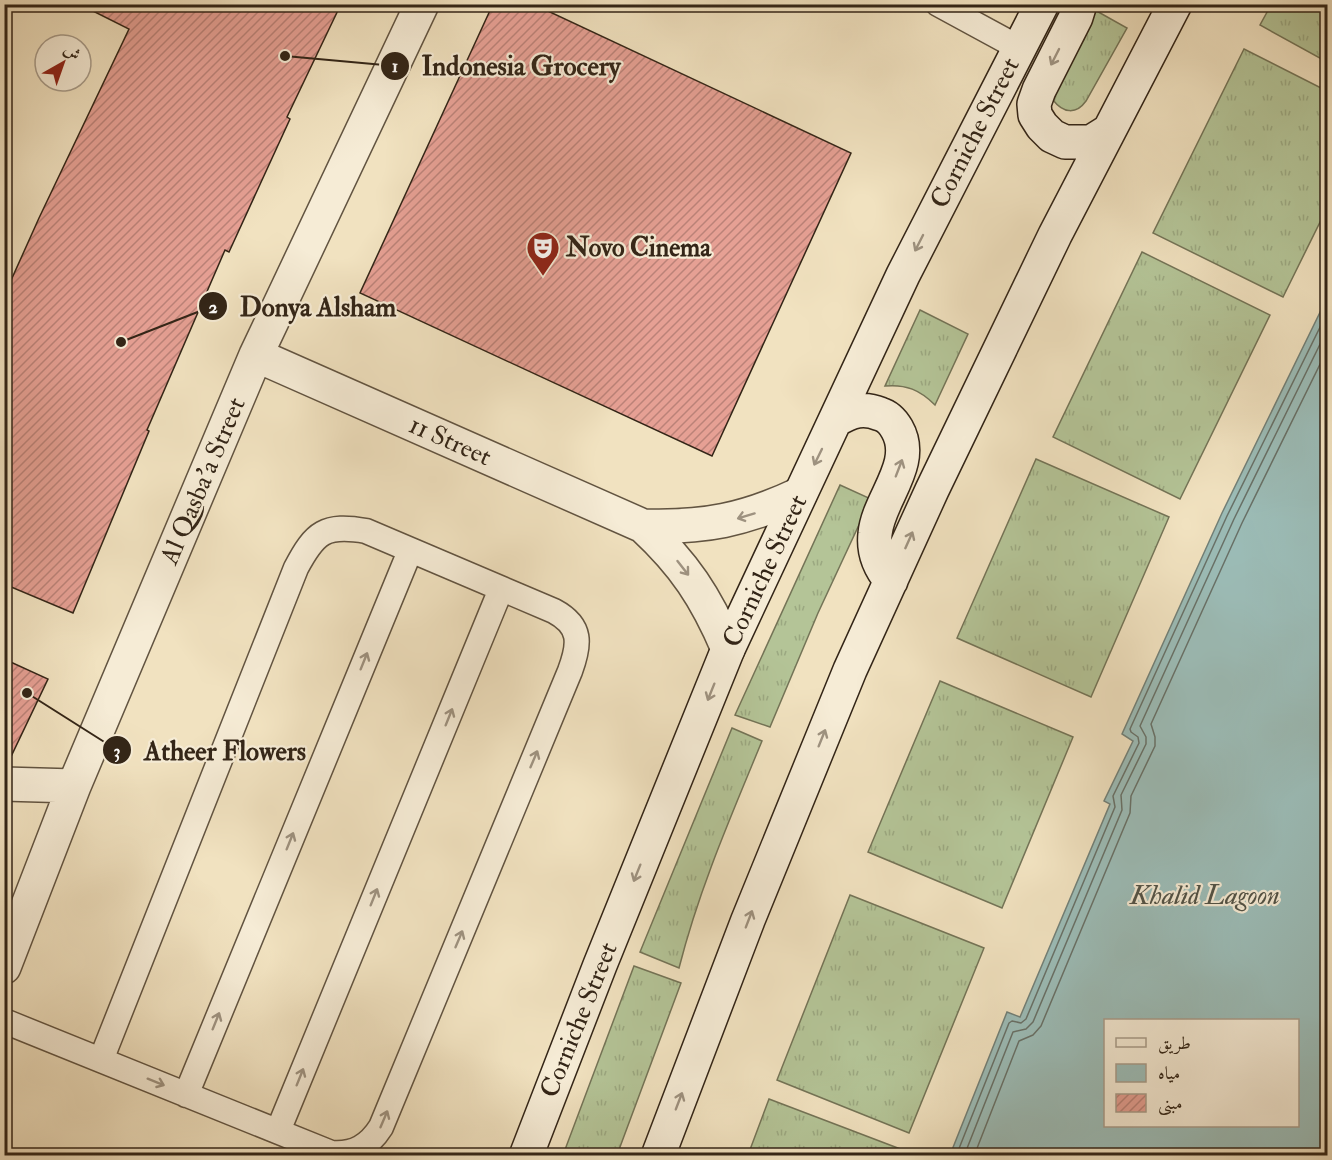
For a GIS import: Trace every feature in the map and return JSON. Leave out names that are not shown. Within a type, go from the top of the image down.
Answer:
[{"type":"main road","name":"Al Qasba'a Street","points":[[4,967],[74,786],[256,355],[422,4]]},
{"type":"main road","name":"Corniche Street","points":[[526,1155],[728,649],[903,275],[1042,4]]},
{"type":"main road","points":[[1080,4],[1076,17],[1039,90],[1034,104],[1035,115],[1052,136],[1065,142],[1091,142],[1107,132]]},
{"type":"main road","points":[[658,1155],[768,870],[850,670],[957,439],[1107,132],[1175,4]]},
{"type":"main road","name":"11 Street","points":[[256,355],[643,526],[665,547],[702,594],[728,649]]},
{"type":"main road","points":[[836,420],[848,412],[873,411],[885,416],[895,424],[901,435],[904,448],[902,460],[877,522],[875,534],[878,560],[891,581]]},
{"type":"main road","name":"11 Street","points":[[643,526],[676,527],[740,518],[771,508],[800,494]]},
{"type":"main road","points":[[4,784],[74,786]]},
{"type":"lane","points":[[938,4],[1018,48]]},
{"type":"lane","points":[[4,1021],[331,1153],[351,1152],[369,1143],[381,1127],[570,671],[578,646],[576,633],[571,623],[554,611],[366,531],[337,528],[323,532],[311,542],[296,568],[101,1060]]},
{"type":"lane","points":[[186,1095],[410,550]]},
{"type":"lane","points":[[278,1131],[501,589]]},
{"type":"green space","points":[[1271,5],[1327,5],[1327,62],[1260,25]]},
{"type":"green space","points":[[1093,9],[1127,28],[1086,101],[1078,109],[1065,110],[1053,100]]},
{"type":"green space","points":[[1244,49],[1327,91],[1327,208],[1283,297],[1153,233]]},
{"type":"green space","points":[[1142,252],[1270,315],[1180,499],[1053,437]]},
{"type":"green space","points":[[920,310],[968,334],[935,405],[924,395],[912,389],[885,386]]},
{"type":"green space","points":[[1036,459],[1169,517],[1091,697],[957,638]]},
{"type":"green space","points":[[840,485],[871,499],[818,613],[770,727],[735,715]]},
{"type":"green space","points":[[940,681],[1073,737],[1002,908],[868,852]]},
{"type":"green space","points":[[732,728],[762,741],[706,881],[679,968],[640,952]]},
{"type":"green space","points":[[850,895],[984,948],[909,1133],[777,1080]]},
{"type":"green space","points":[[634,966],[681,983],[617,1155],[563,1155]]},
{"type":"green space","points":[[769,1099],[903,1150],[901,1155],[748,1155]]},
{"type":"water","name":"Khalid Lagoon","points":[[1327,298],[1327,1155],[950,1155],[1007,1012],[1020,1017],[1110,804],[1104,801],[1133,741],[1122,734],[1222,513]]},
{"type":"building","points":[[79,4],[341,4],[287,117],[290,119],[229,252],[225,250],[147,430],[149,431],[73,613],[4,584],[4,296],[129,29]]},
{"type":"building","points":[[493,4],[533,4],[851,153],[712,456],[360,293]]},
{"type":"building","points":[[4,659],[48,679],[7,765],[4,765]]},
{"type":"place","name":"Indonesia Grocery","points":[[285,56]]},
{"type":"place","name":"Novo Cinema","points":[[543,277]]},
{"type":"place","name":"Donya Alsham","points":[[121,342]]},
{"type":"place","name":"Atheer Flowers","points":[[27,693]]}]
